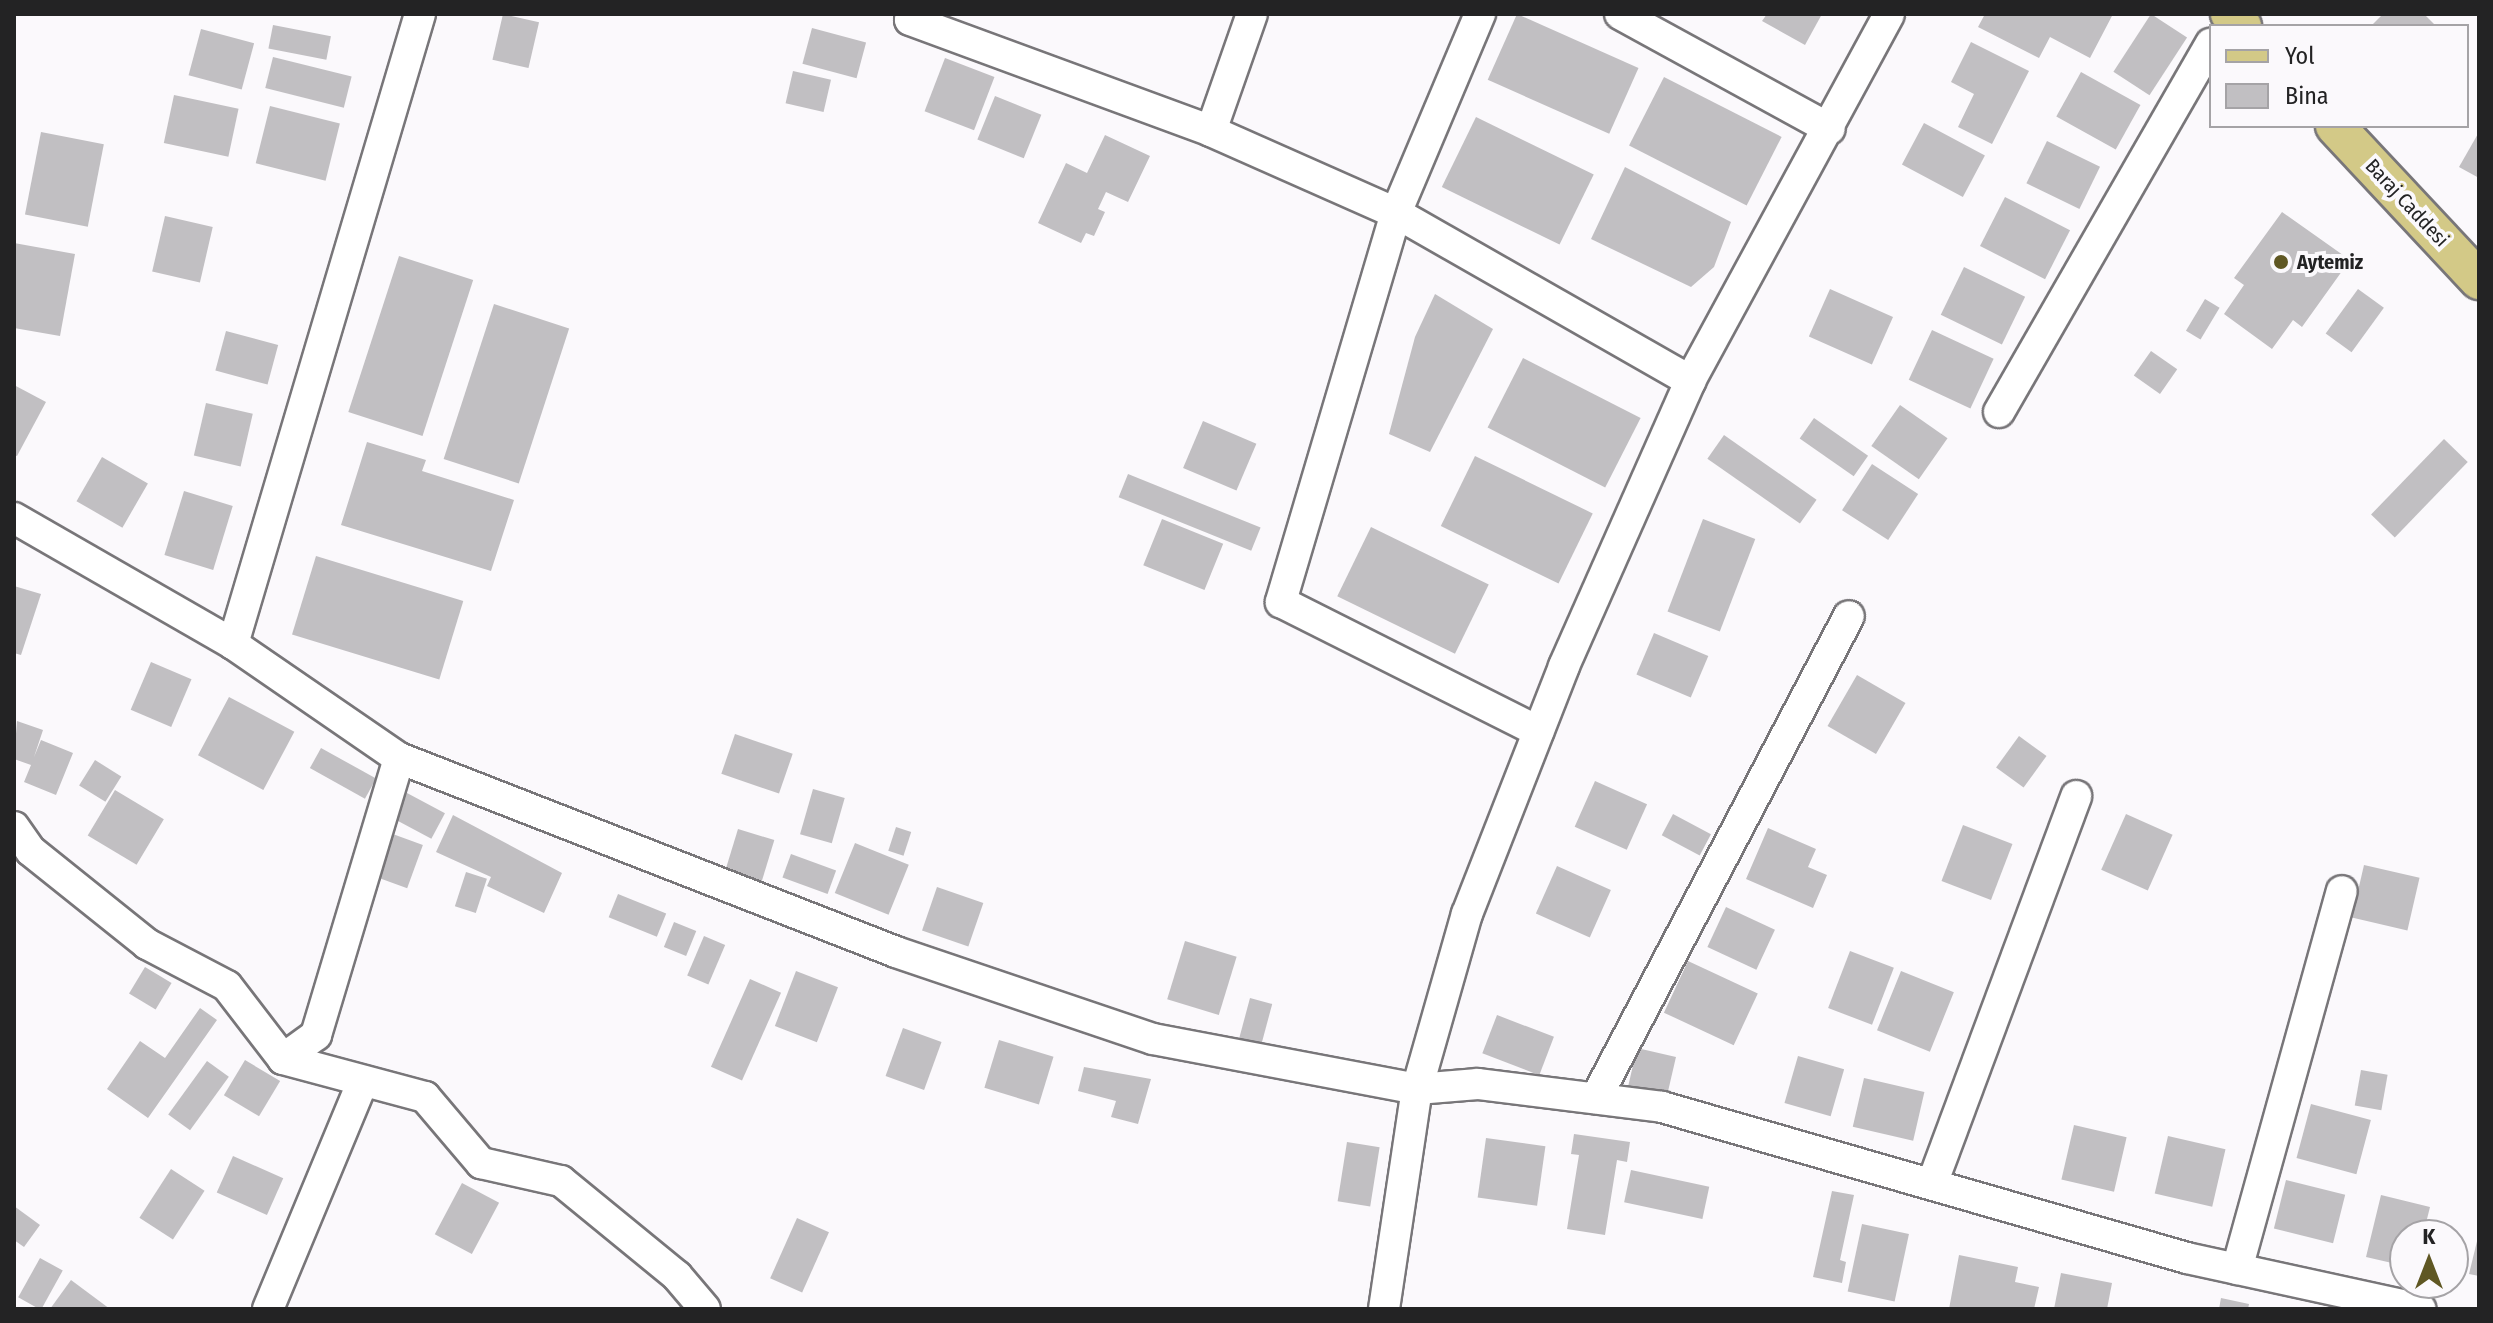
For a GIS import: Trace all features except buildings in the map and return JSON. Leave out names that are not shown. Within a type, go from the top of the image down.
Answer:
[{"type":"main road","name":"Baraj Caddesi","points":[[2337,128],[2479,280]]},
{"type":"street","points":[[233,644],[420,14]]},
{"type":"street","points":[[912,14],[910,20],[1211,131],[1396,213],[1690,381]]},
{"type":"street","points":[[1211,131],[1252,14]]},
{"type":"street","points":[[1480,14],[1396,213],[1281,602],[1538,731]]},
{"type":"street","points":[[1620,14],[1830,129]]},
{"type":"street","points":[[1384,1309],[1417,1089],[1467,914],[1538,731],[1690,381],[1830,129],[1889,14]]},
{"type":"street","points":[[1999,412],[2209,47]]},
{"type":"street","points":[[14,518],[233,644],[399,758],[896,952],[1153,1039],[1417,1089],[1478,1084],[1662,1107],[2237,1269],[2420,1309]]},
{"type":"street","points":[[1596,1098],[1849,616]]},
{"type":"street","points":[[283,1059],[316,1035],[399,758]]},
{"type":"street","points":[[1932,1184],[2076,796]]},
{"type":"street","points":[[14,827],[31,851],[147,944],[227,986],[283,1059],[425,1097],[481,1163],[561,1181],[677,1276],[705,1309]]},
{"type":"street","points":[[2237,1269],[2342,891]]},
{"type":"street","points":[[268,1309],[363,1081]]},
{"type":"place","name":"Aytemiz","points":[[2281,262]]}]
